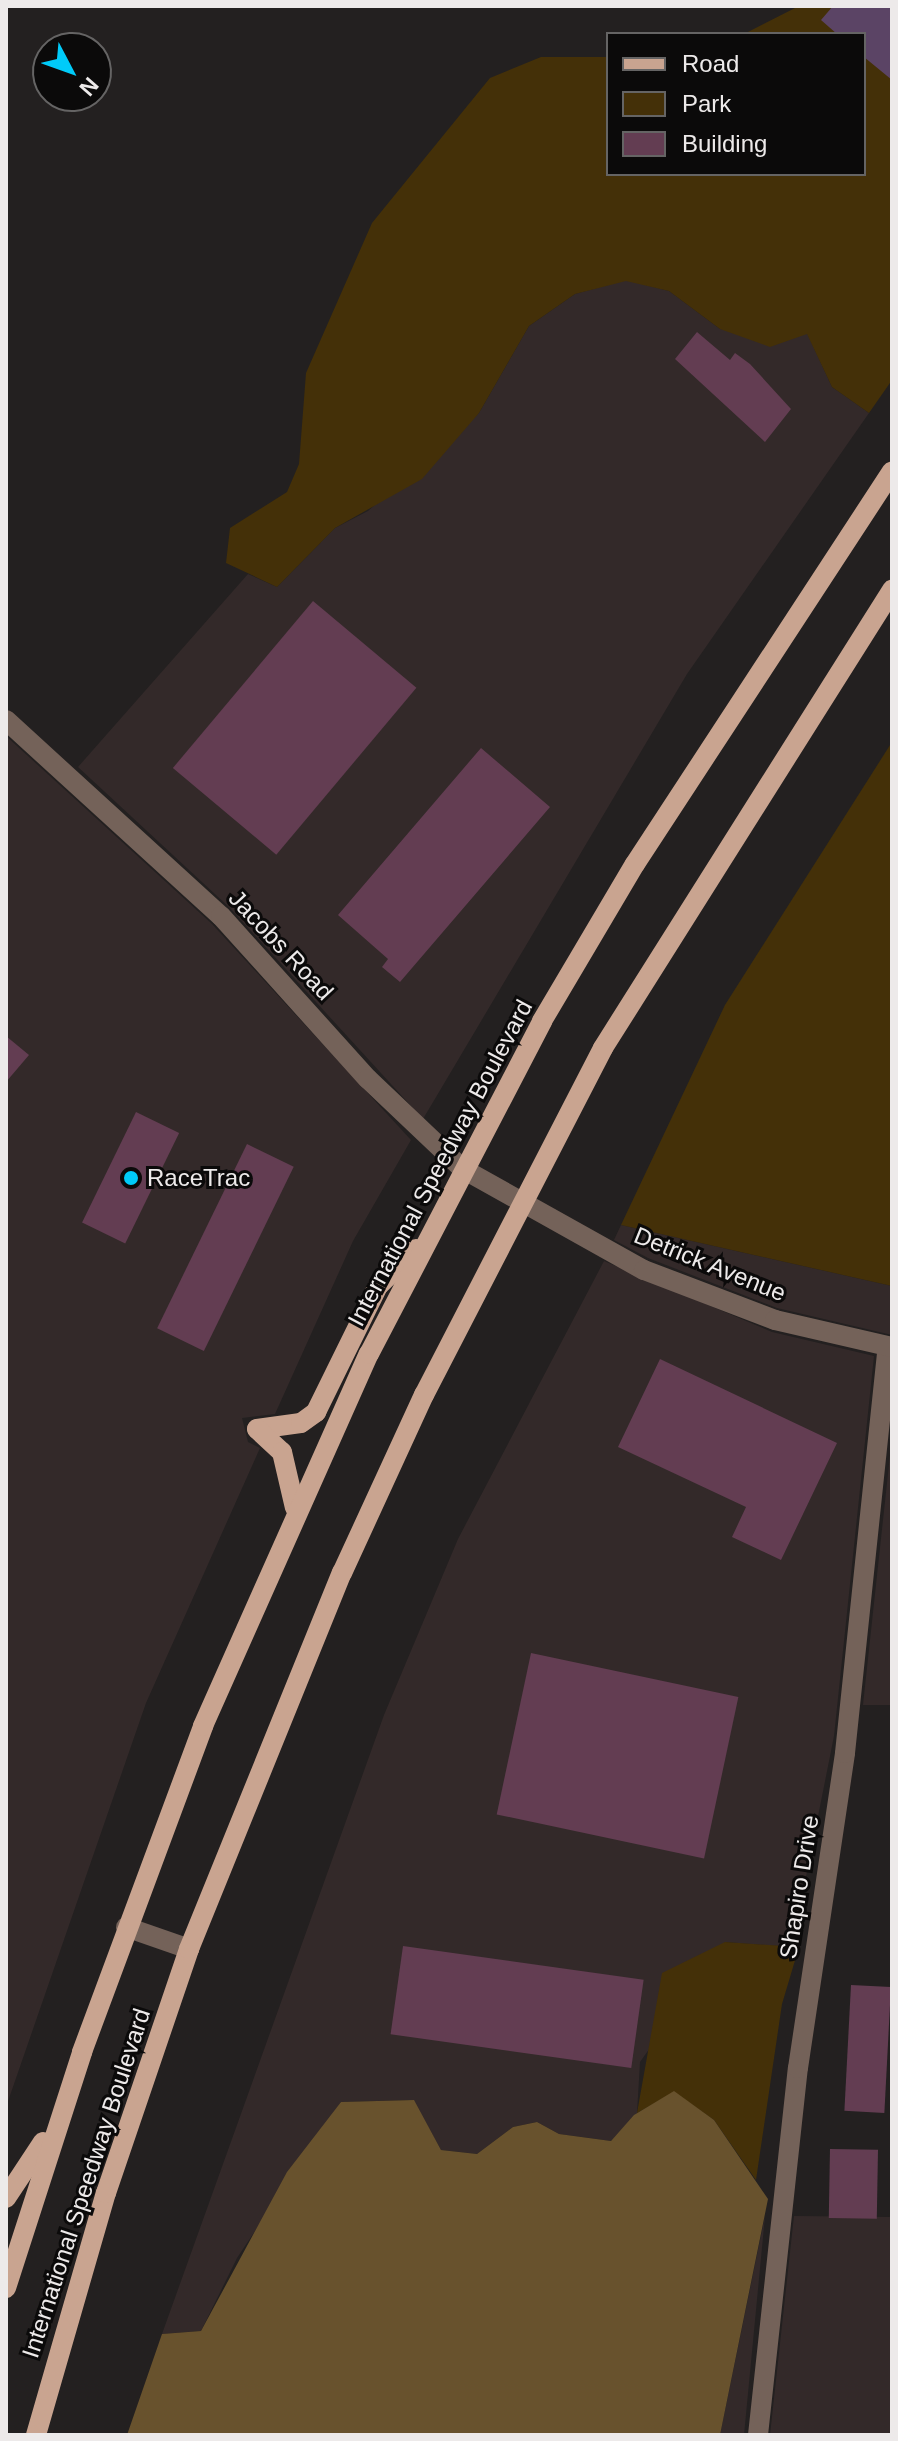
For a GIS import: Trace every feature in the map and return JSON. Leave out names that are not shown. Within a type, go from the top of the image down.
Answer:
[{"type":"main road","name":"International Speedway Boulevard","points":[[6,2288],[126,1927],[294,1514],[428,1238],[463,1169],[691,774],[892,472]]},
{"type":"main road","name":"International Speedway Boulevard","points":[[36,2435],[106,2193],[189,1949],[342,1573],[519,1201],[686,907],[892,590]]},
{"type":"main road","points":[[294,1514],[291,1472],[257,1429],[301,1423],[316,1412],[378,1286],[428,1238]]},
{"type":"main road","points":[[6,2198],[66,2100]]},
{"type":"street","name":"Jacobs Road","points":[[6,720],[221,916],[389,1100],[463,1169],[519,1201]]},
{"type":"street","name":"Detrick Avenue","points":[[519,1201],[644,1270],[775,1320],[890,1347]]},
{"type":"street","name":"Shapiro Drive","points":[[758,2435],[890,1347]]},
{"type":"street","points":[[126,1927],[189,1949]]},
{"type":"shaded area","points":[[833,6],[892,6],[892,80],[866,59],[866,32],[835,32],[821,20]]},
{"type":"shaded area","points":[[626,280],[669,291],[720,329],[807,333],[832,387],[869,413],[687,674],[423,1119],[230,908],[78,767],[248,574],[277,587],[335,528],[368,511],[479,413],[529,326],[575,294]]},
{"type":"shaded area","points":[[6,736],[212,924],[411,1140],[353,1241],[275,1414],[242,1418],[248,1442],[260,1448],[146,1703],[6,2107]]},
{"type":"shaded area","points":[[621,1225],[892,1286],[892,1335],[777,1308],[648,1258],[614,1240]]},
{"type":"shaded area","points":[[604,1261],[772,1332],[874,1356],[834,1736],[792,1947],[725,1942],[640,2062],[637,2113],[611,2141],[559,2134],[537,2122],[513,2127],[477,2154],[441,2150],[413,2100],[341,2102],[237,2258],[201,2331],[162,2334],[384,1715],[458,1539]]},
{"type":"shaded area","points":[[892,1437],[892,1705],[863,1705]]},
{"type":"shaded area","points":[[674,2091],[714,2120],[768,2199],[720,2435],[127,2435],[162,2334],[201,2331],[287,2172],[341,2102],[414,2100],[441,2150],[477,2154],[513,2127],[537,2122],[559,2134],[611,2141],[634,2115]]},
{"type":"shaded area","points":[[765,2216],[744,2435],[720,2435]]},
{"type":"shaded area","points":[[794,2216],[892,2217],[892,2435],[770,2435]]},
{"type":"green space","points":[[799,6],[892,6],[892,380],[869,413],[832,387],[807,334],[770,347],[720,329],[669,291],[626,281],[575,294],[529,326],[479,413],[422,479],[335,528],[277,587],[226,563],[230,528],[287,492],[299,464],[306,373],[372,223],[490,78],[541,57],[606,57],[606,176],[866,176],[866,32],[748,32]]},
{"type":"green space","points":[[892,742],[892,1286],[621,1225],[725,1005]]},
{"type":"green space","points":[[725,1942],[799,1947],[782,2004],[756,2180],[714,2120],[674,2092],[637,2113],[662,1973]]},
{"type":"building","points":[[697,332],[730,360],[735,353],[750,364],[791,409],[765,442],[675,359]]},
{"type":"building","points":[[313,601],[416,688],[276,855],[173,768]]},
{"type":"building","points":[[481,748],[550,807],[400,982],[382,967],[388,959],[338,915]]},
{"type":"building","points":[[6,1036],[29,1055],[6,1082]]},
{"type":"building","name":"RaceTrac","points":[[136,1112],[179,1133],[125,1244],[82,1223]]},
{"type":"building","points":[[247,1144],[294,1167],[204,1351],[157,1328]]},
{"type":"building","points":[[660,1359],[837,1443],[781,1560],[732,1537],[746,1507],[618,1447]]},
{"type":"building","points":[[531,1653],[738,1697],[704,1858],[497,1814]]},
{"type":"building","points":[[403,1946],[644,1980],[631,2068],[391,2034]]},
{"type":"building","points":[[851,1985],[891,1987],[884,2113],[844,2111]]},
{"type":"building","points":[[830,2149],[878,2150],[877,2219],[829,2218]]},
{"type":"place","name":"RaceTrac","points":[[131,1178]]}]
